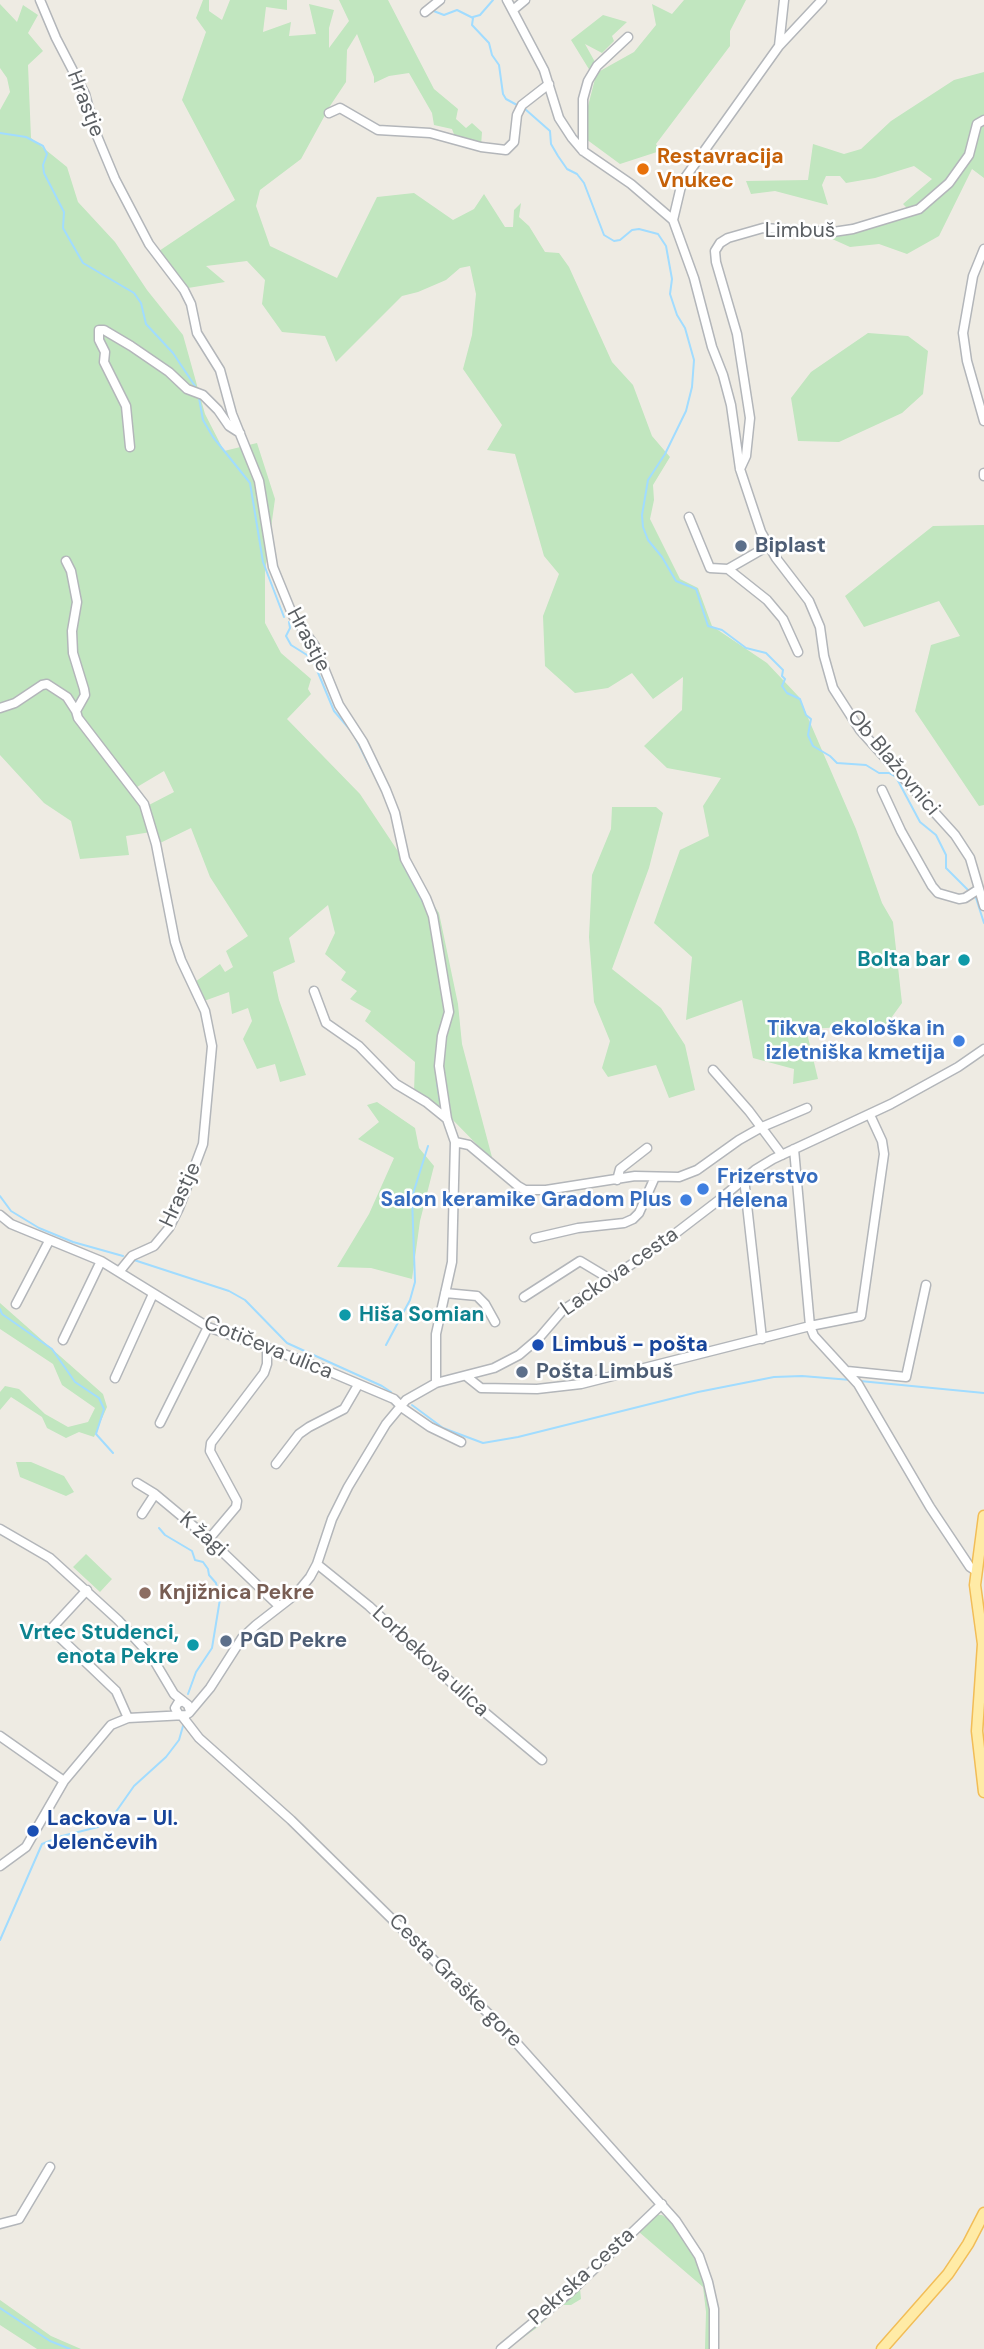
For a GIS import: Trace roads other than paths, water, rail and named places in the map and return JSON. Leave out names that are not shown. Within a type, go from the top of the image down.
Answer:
[{"type":"main road","points":[[984,1516],[976,1571],[983,1644],[977,1739],[984,1792]]},
{"type":"main road","points":[[882,2349],[953,2267],[984,2213]]},
{"type":"street","name":"Hrastje","points":[[40,0],[85,94],[95,131],[115,179],[149,244],[188,297],[197,333],[220,370],[232,414],[259,481],[273,567],[293,616],[315,646],[339,705],[363,742],[386,790],[395,813],[405,859],[433,916],[449,1012],[442,1036],[439,1066],[447,1119],[455,1142]]},
{"type":"street","points":[[425,12],[440,0]]},
{"type":"street","name":"Ob Blažovnici","points":[[507,0],[548,84],[559,118],[572,138],[583,150],[631,184],[673,220],[694,278],[728,395],[740,469],[768,546],[809,601],[820,627],[824,656],[833,688],[860,730],[955,835],[970,858],[974,892],[984,906]]},
{"type":"street","points":[[513,10],[525,0]]},
{"type":"street","points":[[779,46],[784,0]]},
{"type":"street","points":[[673,220],[682,182],[779,46],[822,0]]},
{"type":"street","points":[[583,150],[583,107],[588,81],[597,66],[628,37]]},
{"type":"street","points":[[329,113],[340,108],[379,130],[430,133],[481,148],[506,150],[514,142],[521,106],[548,84]]},
{"type":"street","name":"Limbuš","points":[[747,435],[750,418],[737,334],[715,255],[720,243],[763,228],[833,232],[853,229],[919,209],[949,183],[969,155],[977,124],[984,120]]},
{"type":"street","points":[[984,249],[973,276],[964,332],[967,362],[984,421]]},
{"type":"street","points":[[130,447],[126,406],[110,371],[106,369],[99,330],[104,330],[131,346],[169,372],[187,389],[203,395],[229,426],[242,435]]},
{"type":"street","name":"Ob Blažovnici","points":[[740,469],[746,456],[747,435]]},
{"type":"street","points":[[689,517],[710,568],[728,569],[768,546]]},
{"type":"street","points":[[66,561],[77,602],[72,631],[74,653],[85,689],[82,702],[76,710]]},
{"type":"street","points":[[728,569],[767,600],[783,619],[798,652]]},
{"type":"street","name":"Hrastje","points":[[0,708],[15,703],[42,685],[55,687],[67,697],[78,718],[145,804],[181,960],[205,1011],[212,1046],[203,1144],[169,1228],[154,1246],[132,1256],[119,1272]]},
{"type":"street","points":[[882,790],[901,831],[938,893],[959,899],[974,892]]},
{"type":"street","points":[[314,991],[326,1023],[359,1046],[396,1083],[447,1119]]},
{"type":"street","name":"Lackova cesta","points":[[128,1718],[164,1715],[182,1709],[210,1688],[247,1633],[296,1594],[317,1564],[337,1508],[386,1424],[401,1405],[419,1391],[436,1383],[494,1368],[519,1355],[539,1338],[563,1310],[719,1200],[744,1178],[794,1149],[870,1115],[958,1067],[984,1049]]},
{"type":"street","points":[[713,1070],[762,1127],[782,1155]]},
{"type":"street","points":[[436,1383],[436,1334],[452,1262],[455,1142],[469,1145],[510,1181],[525,1190],[546,1190],[635,1176],[679,1177],[696,1170],[762,1127],[807,1108]]},
{"type":"street","points":[[466,1376],[481,1388],[537,1389],[581,1384],[810,1326],[861,1316],[884,1154],[882,1141],[870,1115]]},
{"type":"street","points":[[617,1180],[620,1169],[647,1148]]},
{"type":"street","points":[[794,1149],[810,1326],[814,1336],[856,1381],[930,1507],[970,1567],[976,1571]]},
{"type":"street","points":[[534,1238],[579,1228],[624,1223],[632,1219],[639,1213],[654,1177]]},
{"type":"street","points":[[744,1178],[762,1339]]},
{"type":"street","name":"Cotičeva ulica","points":[[0,1215],[12,1224],[49,1241],[101,1261],[208,1327],[267,1347],[394,1399],[430,1427],[461,1442]]},
{"type":"street","points":[[16,1304],[49,1241]]},
{"type":"street","points":[[63,1340],[101,1261]]},
{"type":"street","points":[[524,1297],[580,1261],[610,1279]]},
{"type":"street","points":[[846,1370],[906,1377],[926,1285]]},
{"type":"street","points":[[445,1293],[477,1296],[495,1322]]},
{"type":"street","points":[[115,1378],[153,1294]]},
{"type":"street","points":[[160,1423],[208,1327]]},
{"type":"street","points":[[209,1539],[236,1507],[237,1501],[209,1451],[211,1443],[264,1373],[267,1347]]},
{"type":"street","points":[[276,1464],[299,1434],[344,1409],[358,1385]]},
{"type":"street","name":"K žagi","points":[[137,1483],[155,1494],[209,1539],[279,1606]]},
{"type":"street","points":[[142,1514],[155,1494]]},
{"type":"street","points":[[0,1529],[50,1558],[87,1591],[51,1629],[116,1691],[128,1718],[104,1731],[64,1781],[32,1840],[16,1856],[0,1866]]},
{"type":"street","name":"Lorbekova ulica","points":[[317,1564],[369,1606],[470,1700],[542,1760]]},
{"type":"street","name":"Cesta Graške gore","points":[[87,1591],[148,1651],[193,1731],[329,1856],[489,2014],[662,2204],[690,2239],[704,2269],[714,2309],[714,2349]]},
{"type":"street","points":[[0,1736],[64,1781]]},
{"type":"street","points":[[0,2224],[19,2218],[50,2168]]},
{"type":"street","name":"Pekrska cesta","points":[[501,2349],[569,2292],[662,2204]]},
{"type":"waterway","points":[[473,17],[480,15],[493,0]]},
{"type":"waterway","points":[[431,10],[444,15],[457,10],[473,18],[472,25],[489,43],[492,55],[499,65],[503,94],[517,105]]},
{"type":"waterway","points":[[525,109],[550,131],[551,144],[558,156],[567,169],[577,174],[584,183],[604,235],[614,241],[620,240],[632,230],[639,229],[658,234],[666,246],[672,279],[670,294],[685,328],[694,360],[692,387],[686,411],[665,454],[648,480],[642,515],[648,540],[676,581],[696,589],[708,626],[722,630],[746,648],[766,653],[783,670],[782,676],[785,679],[782,686],[787,693],[800,699],[806,715],[811,719],[808,735],[813,746],[837,763],[866,765],[879,773],[889,773],[896,777],[920,822],[936,835],[946,855],[946,868],[969,891]]},
{"type":"waterway","points":[[0,133],[26,137],[43,146],[47,154],[43,165],[44,173],[64,212],[63,228],[83,263],[134,293],[141,303],[146,324],[173,353],[195,386]]},
{"type":"waterway","points":[[199,398],[203,420],[213,437],[250,483],[263,562],[284,617]]},
{"type":"waterway","points":[[289,622],[290,628],[286,636],[291,645],[314,663],[334,711],[352,732]]},
{"type":"waterway","points":[[355,737],[371,769]]},
{"type":"waterway","points":[[403,864],[423,902]]},
{"type":"waterway","points":[[973,895],[984,923]]},
{"type":"waterway","points":[[437,1082],[440,1101]]},
{"type":"waterway","points":[[386,1345],[410,1300],[415,1282],[412,1197],[428,1146]]},
{"type":"waterway","points":[[0,1196],[11,1211],[39,1228],[73,1242],[123,1256]]},
{"type":"waterway","points":[[134,1260],[229,1291],[245,1300],[287,1343],[391,1392]]},
{"type":"waterway","points":[[0,1309],[2,1314],[52,1349],[75,1382],[99,1398],[104,1409],[96,1434],[113,1453]]},
{"type":"waterway","points":[[412,1405],[443,1428],[483,1443],[518,1437],[698,1392],[774,1377],[851,1380]]},
{"type":"waterway","points":[[860,1381],[984,1393]]},
{"type":"waterway","points":[[159,1528],[165,1535],[192,1551],[195,1560],[203,1562],[216,1583],[220,1599],[212,1648],[196,1672],[188,1694]]},
{"type":"waterway","points":[[0,1940],[42,1844],[98,1827],[113,1816],[134,1786],[166,1757],[179,1740],[183,1726]]},
{"type":"waterway","points":[[0,2308],[50,2341],[70,2349]]},
{"type":"place","name":"Restavracija Vnukec","points":[[643,169]]},
{"type":"place","name":"Biplast","points":[[741,546]]},
{"type":"place","name":"Bolta bar","points":[[964,960]]},
{"type":"place","name":"Tikva, ekološka in izletniška kmetija","points":[[959,1041]]},
{"type":"place","name":"Frizerstvo Helena","points":[[703,1189]]},
{"type":"place","name":"Salon keramike Gradom Plus","points":[[686,1200]]},
{"type":"place","name":"Hiša Somian","points":[[345,1315]]},
{"type":"place","name":"Limbuš - pošta","points":[[538,1345]]},
{"type":"place","name":"Pošta Limbuš","points":[[522,1372]]},
{"type":"place","name":"Knjižnica Pekre","points":[[145,1593]]},
{"type":"place","name":"PGD Pekre","points":[[226,1641]]},
{"type":"place","name":"Vrtec Studenci, enota Pekre","points":[[193,1645]]},
{"type":"place","name":"Lackova - Ul. Jelenčevih","points":[[33,1831]]}]
